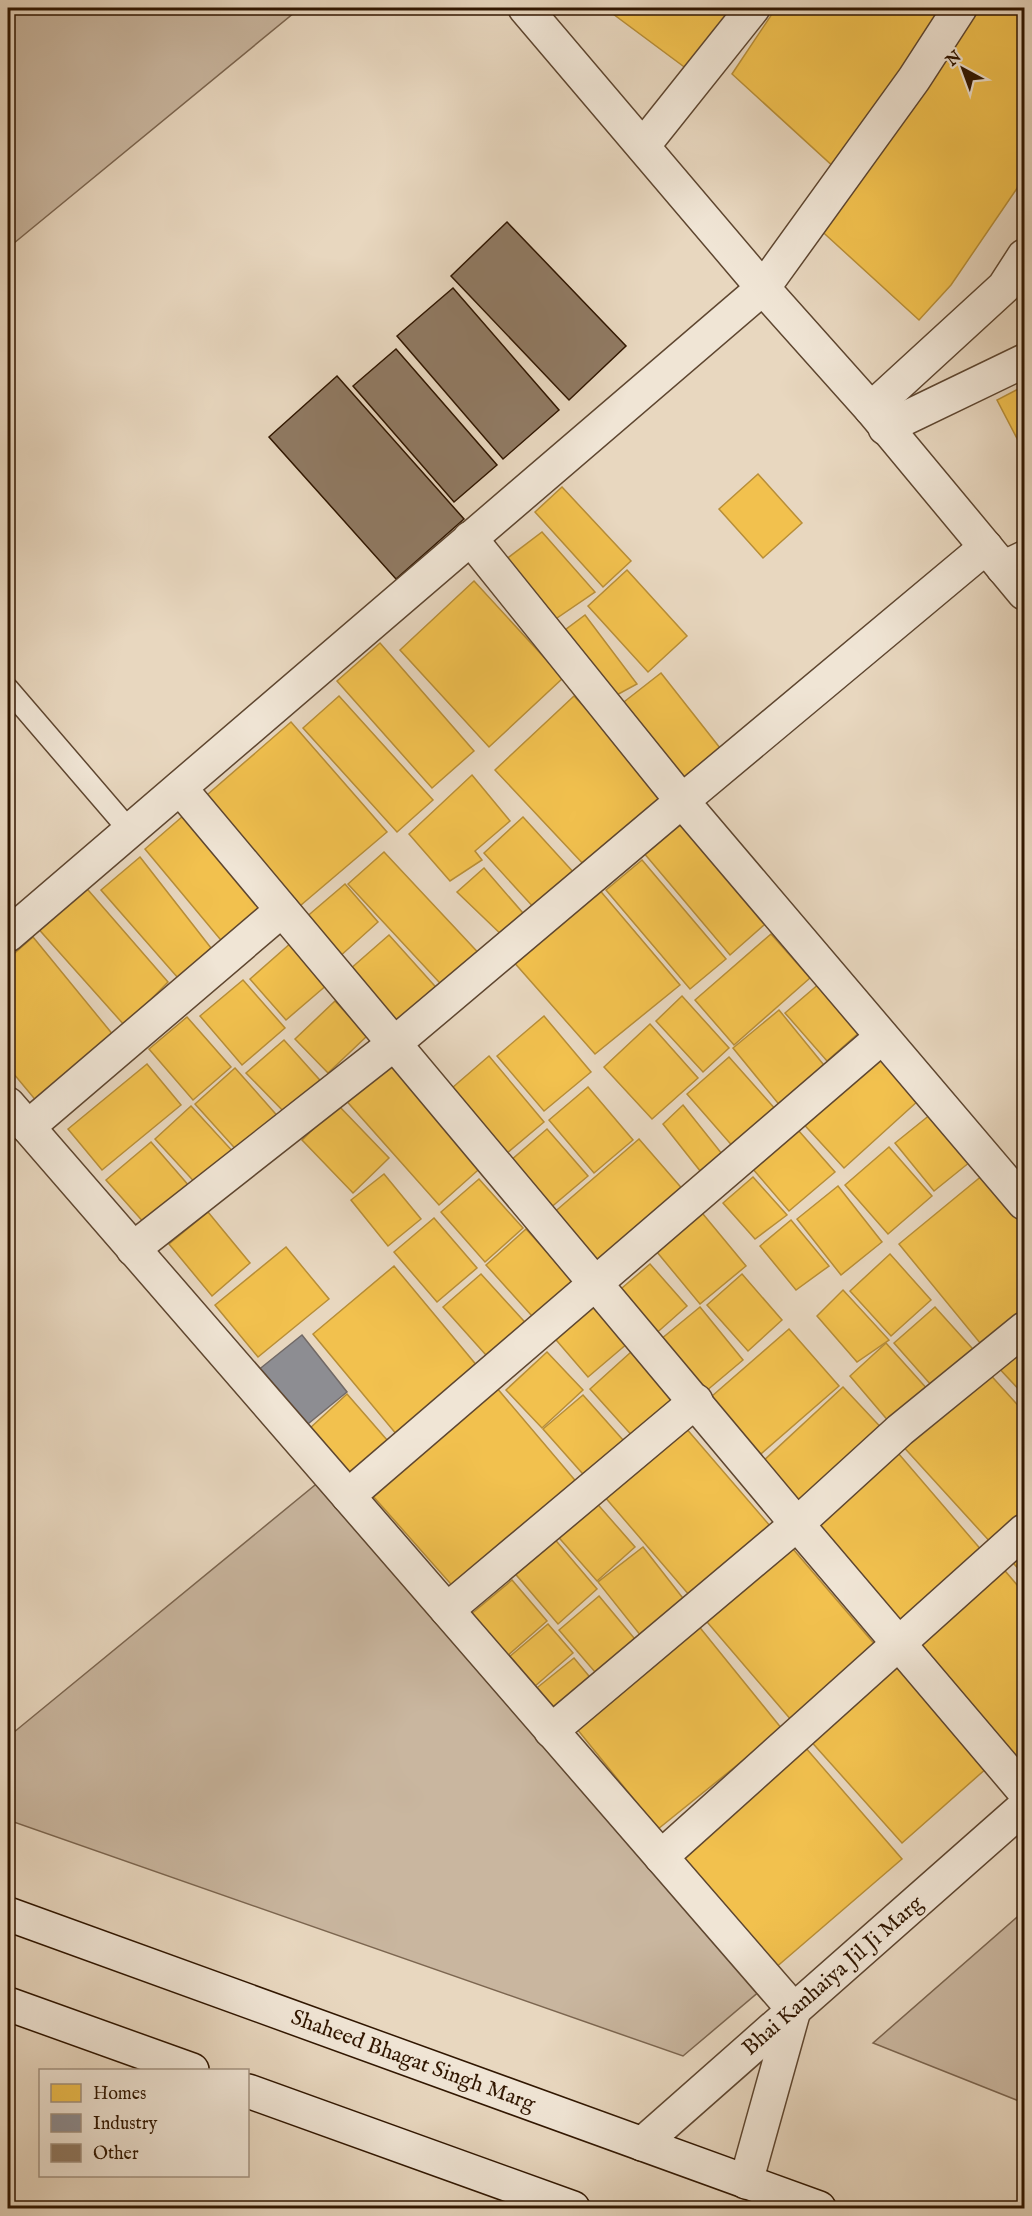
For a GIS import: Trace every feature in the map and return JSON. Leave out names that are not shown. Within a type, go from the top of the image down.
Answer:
[{"type":"street","points":[[527,8],[763,288],[1005,558],[1024,592]]},
{"type":"street","points":[[643,146],[753,8]]},
{"type":"street","points":[[8,936],[763,288],[914,79],[960,8]]},
{"type":"street","points":[[878,419],[1004,288],[1024,256]]},
{"type":"street","points":[[878,419],[1024,361]]},
{"type":"street","points":[[470,538],[682,801],[1024,1203]]},
{"type":"street","points":[[133,1249],[395,1043],[682,801],[1005,558]]},
{"type":"street","points":[[180,788],[1024,1791]]},
{"type":"street","points":[[282,910],[18,1116],[794,2010],[746,2182]]},
{"type":"street","points":[[348,1496],[882,1037]]},
{"type":"street","points":[[551,1731],[797,1524],[900,1431],[1024,1329]]},
{"type":"street","points":[[447,1610],[696,1401]]},
{"type":"street","points":[[661,1857],[1024,1531]]},
{"type":"street","name":"Bhai Kanhaiya Jil Ji Marg","points":[[642,2144],[1024,1807]]},
{"type":"street","name":"Shaheed Bhagat Singh Marg","points":[[8,1914],[819,2208]]},
{"type":"street","points":[[8,2004],[189,2069]]},
{"type":"street","points":[[249,2091],[573,2208]]},
{"type":"lane","points":[[8,689],[130,831]]},
{"type":"shaded area","points":[[8,8],[300,8],[8,248]]},
{"type":"shaded area","points":[[337,1467],[773,1980],[683,2056],[8,1820],[8,1737]]},
{"type":"shaded area","points":[[1024,1911],[1024,2103],[873,2043]]},
{"type":"building: Homes","points":[[605,8],[733,8],[687,69]]},
{"type":"building: Homes","points":[[776,8],[943,8],[835,168],[732,74]]},
{"type":"building: Homes","points":[[971,8],[1024,8],[1024,178],[951,285],[919,320],[815,225]]},
{"type":"building: Homes","points":[[1024,386],[1024,452],[997,400]]},
{"type":"building: Homes","points":[[758,474],[802,523],[763,558],[719,509]]},
{"type":"building: Homes","points":[[562,487],[631,561],[603,587],[535,512]]},
{"type":"building: Homes","points":[[542,532],[595,592],[554,620],[505,560]]},
{"type":"building: Homes","points":[[627,570],[687,636],[648,672],[588,606]]},
{"type":"building: Homes","points":[[474,581],[563,678],[489,747],[400,650]]},
{"type":"building: Homes","points":[[585,615],[637,684],[613,697],[561,633]]},
{"type":"building: Homes","points":[[380,643],[474,751],[432,788],[337,681]]},
{"type":"building: Homes","points":[[661,673],[720,748],[680,780],[620,705]]},
{"type":"building: Homes","points":[[339,696],[433,800],[397,832],[303,728]]},
{"type":"building: Homes","points":[[574,696],[665,793],[586,867],[495,770]]},
{"type":"building: Homes","points":[[291,722],[387,832],[294,911],[200,801]]},
{"type":"building: Homes","points":[[472,775],[510,821],[475,851],[482,860],[450,881],[409,834]]},
{"type":"building: Homes","points":[[679,810],[772,918],[730,955],[638,846]]},
{"type":"building: Homes","points":[[183,816],[265,912],[225,945],[145,849]]},
{"type":"building: Homes","points":[[523,817],[575,874],[536,910],[484,853]]},
{"type":"building: Homes","points":[[384,852],[486,961],[451,995],[348,884]]},
{"type":"building: Homes","points":[[140,857],[211,948],[178,978],[101,890]]},
{"type":"building: Homes","points":[[642,860],[726,959],[690,989],[606,890]]},
{"type":"building: Homes","points":[[484,868],[529,920],[506,939],[457,892]]},
{"type":"building: Homes","points":[[82,883],[168,982],[125,1026],[35,925]]},
{"type":"building: Homes","points":[[345,884],[378,922],[338,958],[304,919]]},
{"type":"building: Homes","points":[[597,887],[680,985],[595,1054],[512,960]]},
{"type":"building: Homes","points":[[771,934],[810,978],[734,1045],[695,1000]]},
{"type":"building: Homes","points":[[389,935],[442,994],[402,1030],[349,970]]},
{"type":"building: Homes","points":[[33,937],[114,1036],[38,1103],[8,1067],[8,959]]},
{"type":"building: Homes","points":[[292,942],[328,984],[286,1020],[250,979]]},
{"type":"building: Homes","points":[[243,980],[285,1028],[242,1065],[200,1016]]},
{"type":"building: Homes","points":[[820,983],[862,1030],[827,1061],[785,1013]]},
{"type":"building: Homes","points":[[682,996],[729,1048],[703,1072],[656,1021]]},
{"type":"building: Homes","points":[[335,1001],[367,1036],[328,1073],[295,1039]]},
{"type":"building: Homes","points":[[779,1010],[832,1075],[786,1113],[733,1048]]},
{"type":"building: Homes","points":[[544,1016],[591,1072],[544,1111],[497,1056]]},
{"type":"building: Homes","points":[[187,1017],[231,1067],[193,1100],[149,1049]]},
{"type":"building: Homes","points":[[650,1024],[698,1078],[652,1119],[604,1067]]},
{"type":"building: Homes","points":[[284,1040],[326,1087],[289,1117],[246,1073]]},
{"type":"building: Homes","points":[[873,1050],[919,1100],[844,1168],[798,1118]]},
{"type":"building: Homes","points":[[392,1055],[486,1163],[439,1205],[343,1097]]},
{"type":"building: Homes","points":[[489,1056],[544,1122],[500,1159],[445,1094]]},
{"type":"building: Homes","points":[[729,1057],[777,1111],[735,1149],[687,1094]]},
{"type":"building: Homes","points":[[147,1064],[181,1105],[102,1170],[68,1129]]},
{"type":"building: Homes","points":[[235,1068],[281,1120],[241,1155],[195,1104]]},
{"type":"building: Homes","points":[[588,1087],[633,1140],[594,1173],[549,1120]]},
{"type":"building: Homes","points":[[338,1105],[389,1158],[353,1193],[302,1140]]},
{"type":"building: Homes","points":[[683,1105],[726,1159],[701,1172],[663,1124]]},
{"type":"building: Homes","points":[[191,1106],[236,1155],[200,1188],[155,1139]]},
{"type":"building: Homes","points":[[931,1114],[970,1162],[934,1191],[895,1143]]},
{"type":"building: Homes","points":[[791,1122],[835,1172],[789,1211],[746,1161]]},
{"type":"building: Homes","points":[[547,1129],[588,1176],[542,1215],[502,1168]]},
{"type":"building: Homes","points":[[639,1139],[685,1192],[597,1268],[551,1215]]},
{"type":"building: Homes","points":[[151,1142],[190,1187],[146,1225],[106,1180]]},
{"type":"building: Homes","points":[[889,1147],[932,1196],[888,1234],[845,1185]]},
{"type":"building: Homes","points":[[989,1170],[1024,1213],[1024,1317],[985,1349],[899,1244]]},
{"type":"building: Homes","points":[[384,1174],[421,1219],[388,1246],[351,1200]]},
{"type":"building: Homes","points":[[753,1177],[787,1215],[755,1239],[723,1203]]},
{"type":"building: Homes","points":[[479,1179],[523,1228],[485,1262],[441,1212]]},
{"type":"building: Homes","points":[[838,1186],[882,1242],[841,1275],[797,1219]]},
{"type":"building: Homes","points":[[698,1208],[746,1266],[700,1304],[652,1246]]},
{"type":"building: Homes","points":[[208,1212],[250,1263],[212,1296],[169,1244]]},
{"type":"building: Homes","points":[[434,1218],[477,1268],[437,1302],[394,1252]]},
{"type":"building: Homes","points":[[791,1220],[829,1266],[796,1290],[760,1246]]},
{"type":"building: Homes","points":[[526,1229],[581,1290],[541,1326],[486,1265]]},
{"type":"building: Homes","points":[[286,1247],[329,1299],[258,1357],[215,1305]]},
{"type":"building: Homes","points":[[890,1254],[931,1300],[891,1336],[850,1291]]},
{"type":"building: Homes","points":[[650,1264],[687,1306],[652,1337],[615,1294]]},
{"type":"building: Homes","points":[[394,1266],[483,1373],[402,1441],[313,1334]]},
{"type":"building: Homes","points":[[481,1274],[532,1330],[494,1364],[443,1307]]},
{"type":"building: Homes","points":[[742,1274],[782,1320],[748,1351],[707,1305]]},
{"type":"building: Homes","points":[[843,1290],[889,1340],[857,1362],[817,1316]]},
{"type":"building: Homes","points":[[591,1300],[628,1343],[588,1377],[551,1334]]},
{"type":"building: Homes","points":[[700,1307],[743,1360],[699,1397],[655,1344]]},
{"type":"building: Homes","points":[[935,1307],[980,1357],[939,1394],[894,1343]]},
{"type":"building: Homes","points":[[789,1329],[839,1386],[754,1460],[704,1403]]},
{"type":"building: Homes","points":[[1024,1341],[1024,1395],[996,1365]]},
{"type":"building: Homes","points":[[886,1343],[929,1391],[890,1423],[850,1376]]},
{"type":"building: Homes","points":[[547,1352],[583,1390],[542,1428],[506,1390]]},
{"type":"building: Homes","points":[[631,1352],[678,1403],[636,1440],[590,1389]]},
{"type":"building: Homes","points":[[986,1370],[1024,1412],[1024,1517],[993,1545],[900,1443]]},
{"type":"building: Homes","points":[[496,1387],[579,1485],[457,1591],[372,1495]]},
{"type":"building: Homes","points":[[843,1387],[888,1435],[804,1511],[760,1464]]},
{"type":"building: Homes","points":[[347,1394],[394,1448],[357,1482],[309,1429]]},
{"type":"building: Homes","points":[[583,1395],[631,1449],[590,1482],[543,1429]]},
{"type":"building: Homes","points":[[685,1427],[777,1534],[696,1603],[604,1496]]},
{"type":"building: Homes","points":[[892,1446],[983,1552],[898,1626],[806,1520]]},
{"type":"building: Homes","points":[[593,1499],[635,1547],[597,1581],[554,1532]]},
{"type":"building: Homes","points":[[552,1536],[597,1589],[558,1624],[512,1570]]},
{"type":"building: Homes","points":[[1024,1539],[1024,1575],[1006,1555]]},
{"type":"building: Homes","points":[[787,1542],[877,1647],[792,1721],[702,1616]]},
{"type":"building: Homes","points":[[643,1547],[689,1606],[645,1641],[598,1582]]},
{"type":"building: Homes","points":[[1000,1565],[1024,1593],[1024,1752],[1017,1759],[914,1641]]},
{"type":"building: Homes","points":[[512,1580],[547,1621],[506,1657],[470,1615]]},
{"type":"building: Homes","points":[[599,1596],[639,1644],[601,1679],[559,1630]]},
{"type":"building: Homes","points":[[548,1624],[573,1653],[534,1687],[508,1658]]},
{"type":"building: Homes","points":[[697,1624],[782,1729],[658,1829],[573,1724]]},
{"type":"building: Homes","points":[[574,1658],[598,1687],[557,1720],[533,1691]]},
{"type":"building: Homes","points":[[893,1661],[988,1767],[902,1843],[808,1738]]},
{"type":"building: Homes","points":[[805,1747],[902,1859],[774,1969],[677,1857]]},
{"type":"building: Industry","points":[[302,1335],[347,1392],[303,1428],[257,1371]]},
{"type":"building: Other","points":[[507,222],[626,346],[569,400],[451,276]]},
{"type":"building: Other","points":[[453,288],[559,410],[503,459],[397,336]]},
{"type":"building: Other","points":[[396,349],[497,465],[454,502],[353,386]]},
{"type":"building: Other","points":[[337,376],[464,519],[396,579],[269,437]]}]
